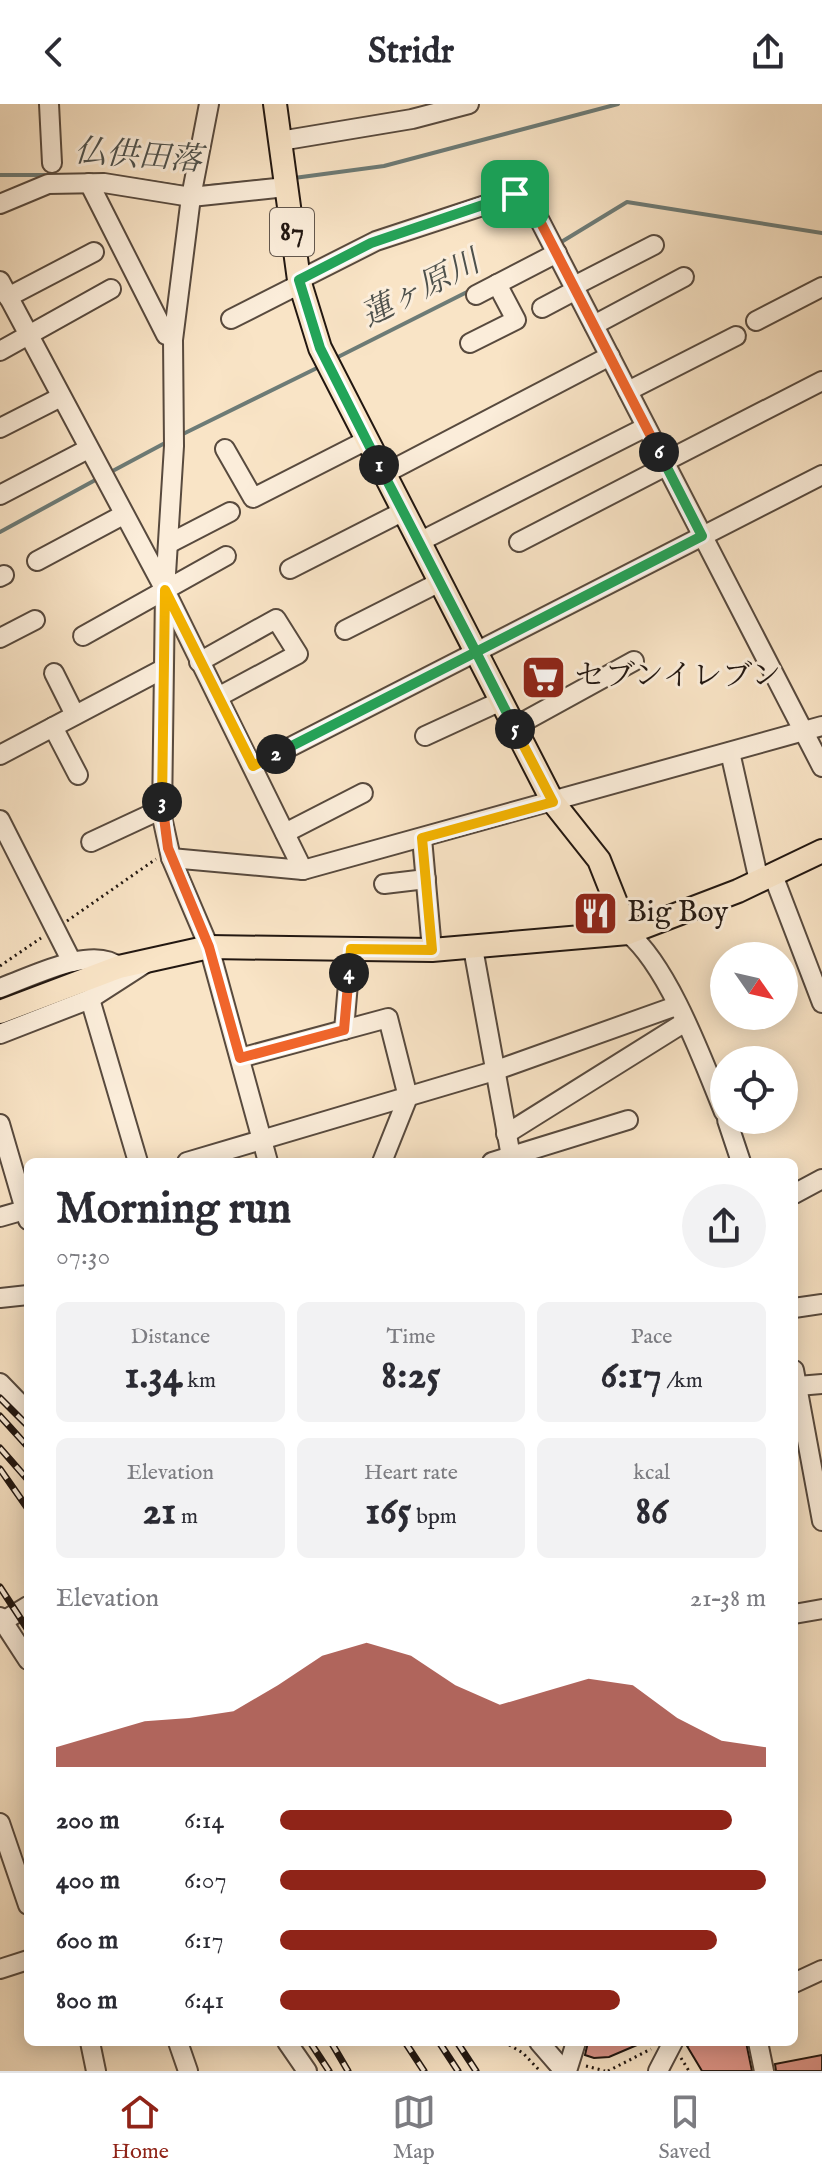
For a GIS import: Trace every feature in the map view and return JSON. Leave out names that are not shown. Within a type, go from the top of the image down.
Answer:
[{"type":"main road","name":"87","points":[[275,104],[300,282],[327,363],[553,802],[599,860],[628,933]]},
{"type":"main road","points":[[0,1012],[119,967],[209,947],[432,950],[628,933],[766,878],[822,851]]},
{"type":"street","points":[[49,104],[52,163]]},
{"type":"street","points":[[209,104],[192,191],[173,340],[162,809],[169,853],[209,947],[267,1158]]},
{"type":"street","points":[[280,141],[412,119],[469,104]]},
{"type":"street","points":[[89,183],[166,335]]},
{"type":"street","points":[[0,204],[41,185],[89,183],[192,191],[286,187]]},
{"type":"street","points":[[231,319],[376,241],[525,192],[822,767]]},
{"type":"street","points":[[542,308],[654,245]]},
{"type":"street","points":[[94,252],[3,287],[165,590],[303,870]]},
{"type":"street","points":[[476,295],[557,253]]},
{"type":"street","points":[[594,325],[684,277]]},
{"type":"street","points":[[470,343],[516,320],[497,284]]},
{"type":"street","points":[[756,321],[822,287]]},
{"type":"street","points":[[0,351],[27,333],[111,289]]},
{"type":"street","points":[[628,391],[736,336]]},
{"type":"street","points":[[384,474],[610,356]]},
{"type":"street","points":[[519,542],[822,381]]},
{"type":"street","points":[[0,428],[61,397]]},
{"type":"street","points":[[419,542],[646,427]]},
{"type":"street","points":[[225,449],[253,498],[367,440]]},
{"type":"street","points":[[0,495],[88,449]]},
{"type":"street","points":[[253,766],[702,536],[820,480]]},
{"type":"street","points":[[290,569],[404,511]]},
{"type":"street","points":[[170,543],[230,512]]},
{"type":"street","points":[[37,561],[123,515]]},
{"type":"street","points":[[83,636],[226,556]]},
{"type":"street","points":[[345,630],[440,582]]},
{"type":"street","points":[[199,662],[276,619],[298,654],[218,697]]},
{"type":"street","points":[[0,638],[35,620]]},
{"type":"street","points":[[514,727],[634,661]]},
{"type":"street","points":[[0,755],[163,669]]},
{"type":"street","points":[[54,673],[75,715]]},
{"type":"street","points":[[425,736],[501,701]]},
{"type":"street","points":[[169,853],[303,870],[822,726]]},
{"type":"street","points":[[53,727],[78,775]]},
{"type":"street","points":[[730,752],[766,878],[822,1003]]},
{"type":"street","points":[[285,833],[363,793]]},
{"type":"street","points":[[91,842],[162,809]]},
{"type":"street","points":[[0,820],[6,846],[72,962]]},
{"type":"street","points":[[422,838],[432,950]]},
{"type":"street","points":[[384,884],[426,879]]},
{"type":"street","points":[[628,933],[644,946],[681,1014],[710,1080]]},
{"type":"street","points":[[473,948],[511,1158]]},
{"type":"street","points":[[344,1030],[351,949]]},
{"type":"street","points":[[0,1034],[90,999],[131,975],[154,957]]},
{"type":"street","points":[[0,988],[72,962],[96,958],[111,961],[119,967]]},
{"type":"street","points":[[90,999],[137,1158]]},
{"type":"street","points":[[200,1158],[681,1014]]},
{"type":"street","points":[[506,1134],[681,1014]]},
{"type":"street","points":[[240,1058],[388,1018],[408,1097],[384,1158]]},
{"type":"street","points":[[514,1158],[628,1120]]},
{"type":"street","points":[[1,1129],[24,1203]]},
{"type":"street","points":[[732,1134],[740,1158]]},
{"type":"street","points":[[798,1192],[822,1179]]},
{"type":"street","points":[[0,1217],[24,1213]]},
{"type":"street","points":[[0,1298],[24,1295]]},
{"type":"street","points":[[798,1307],[822,1304]]},
{"type":"street","points":[[798,1378],[822,1384]]},
{"type":"street","points":[[0,1383],[24,1408]]},
{"type":"street","points":[[798,1412],[822,1521]]},
{"type":"street","points":[[24,1608],[1,1621],[24,1654]]},
{"type":"street","points":[[798,1613],[822,1609]]},
{"type":"street","points":[[0,1823],[9,1878],[24,1899]]},
{"type":"street","points":[[0,1969],[24,1961]]},
{"type":"street","points":[[798,1981],[822,1970]]},
{"type":"street","points":[[91,2046],[96,2071]]},
{"type":"street","points":[[179,2046],[188,2071]]},
{"type":"street","points":[[290,2046],[307,2071]]},
{"type":"street","points":[[544,2046],[570,2069],[575,2046]]},
{"type":"street","points":[[759,2046],[764,2071]]},
{"type":"street","points":[[658,2071],[670,2047]]},
{"type":"path","points":[[0,966],[169,853]]},
{"type":"path","points":[[511,2046],[523,2053],[540,2071]]},
{"type":"path","points":[[570,2069],[606,2071],[670,2047],[689,2071]]},
{"type":"building","points":[[587,2046],[635,2046],[609,2057],[585,2055]]},
{"type":"building","points":[[687,2046],[747,2046],[752,2071],[702,2071]]},
{"type":"building","points":[[822,2055],[822,2071],[776,2071],[775,2064]]},
{"type":"waterway","name":"仏供田落","points":[[294,178],[384,166],[618,104]]},
{"type":"waterway","name":"仏供田落","points":[[0,175],[108,175]]},
{"type":"waterway","name":"仏供田落","points":[[132,179],[183,187]]},
{"type":"waterway","name":"仏供田落","points":[[200,187],[270,180]]},
{"type":"waterway","name":"蓮ヶ原川","points":[[558,244],[627,202],[822,233]]},
{"type":"waterway","name":"蓮ヶ原川","points":[[334,359],[473,289]]},
{"type":"waterway","name":"蓮ヶ原川","points":[[183,434],[319,367]]},
{"type":"waterway","name":"蓮ヶ原川","points":[[107,474],[165,443]]},
{"type":"waterway","name":"蓮ヶ原川","points":[[0,532],[99,478]]},
{"type":"railway","points":[[0,1398],[24,1422]]},
{"type":"railway","points":[[0,1416],[24,1443]]},
{"type":"railway","points":[[0,1448],[24,1475]]},
{"type":"railway","points":[[0,1469],[24,1503]]},
{"type":"railway","points":[[0,1587],[24,1624]]},
{"type":"railway","points":[[313,2046],[329,2071]]},
{"type":"railway","points":[[333,2046],[348,2071]]},
{"type":"railway","points":[[408,2046],[424,2071]]},
{"type":"railway","points":[[442,2046],[458,2071]]},
{"type":"railway","points":[[460,2046],[476,2071]]},
{"type":"place","name":"セブンイレブン","points":[[544,677]]},
{"type":"place","name":"Big Boy","points":[[596,913]]},
{"type":"route","points":[[515,194],[371,243],[299,280],[310,322],[324,357],[476,652],[253,766],[165,590],[162,817],[171,858],[209,947],[240,1058],[344,1030],[351,949],[432,950],[422,838],[553,802],[476,652],[702,536],[525,192],[515,194]]}]
